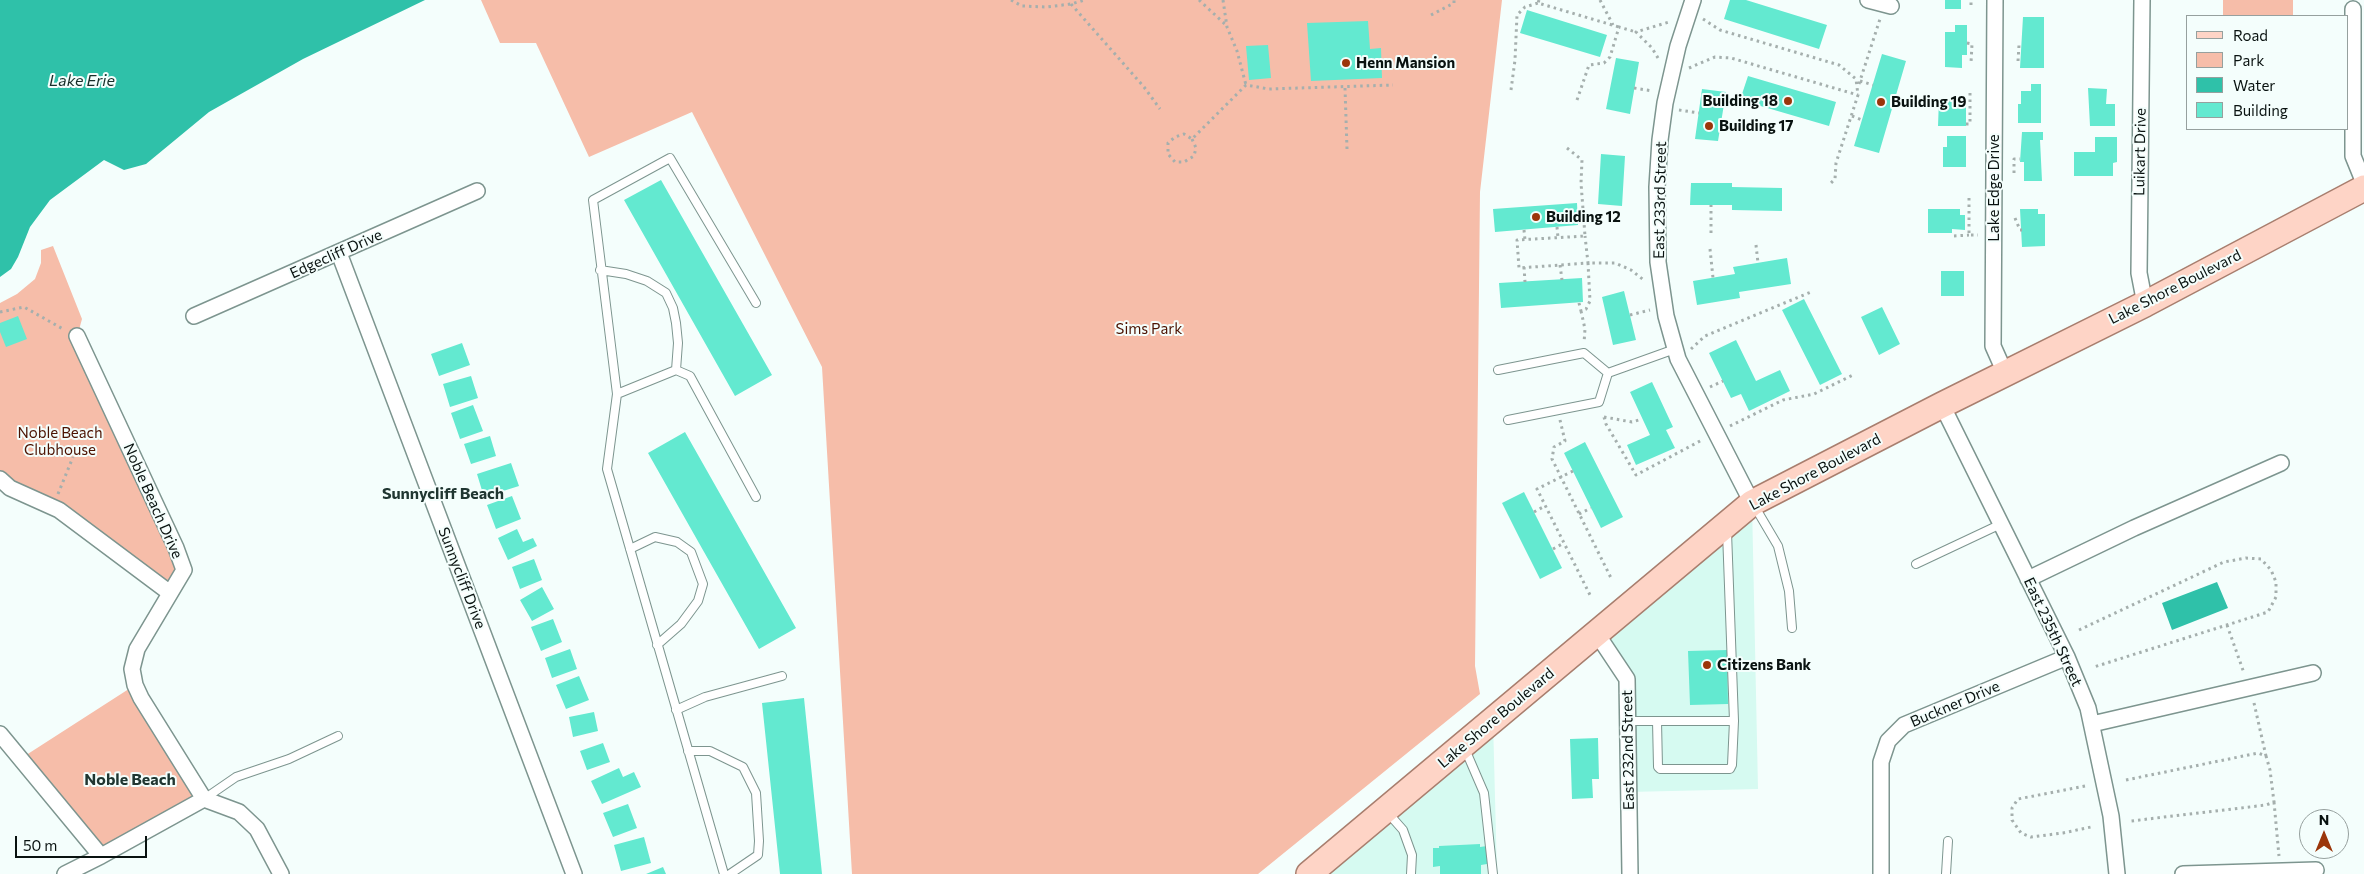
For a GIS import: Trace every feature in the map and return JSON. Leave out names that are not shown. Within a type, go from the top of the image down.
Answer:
[{"type":"main road","name":"Lake Shore Boulevard","points":[[1308,874],[1752,503],[2005,373],[2145,304],[2364,188]]},
{"type":"street","name":"East 233rd Street","points":[[1693,0],[1678,46],[1665,103],[1660,140],[1657,187],[1658,262],[1666,316],[1682,350],[1678,359],[1752,503]]},
{"type":"street","points":[[1868,0],[1888,6]]},
{"type":"street","name":"Lake Edge Drive","points":[[1995,0],[1993,346],[2005,373]]},
{"type":"street","name":"Luikart Drive","points":[[2142,0],[2139,273],[2145,304]]},
{"type":"street","points":[[2353,9],[2353,149],[2356,164],[2364,184]]},
{"type":"street","name":"Edgecliff Drive","points":[[194,316],[477,191]]},
{"type":"street","name":"Sunnycliff Drive","points":[[339,253],[574,874]]},
{"type":"street","name":"Noble Beach Drive","points":[[77,336],[176,548],[184,570],[137,649],[132,669],[141,698],[204,799]]},
{"type":"street","name":"East 235th Street","points":[[1942,405],[2067,657],[2088,708],[2112,816],[2117,874]]},
{"type":"street","points":[[2028,579],[2134,528],[2281,463]]},
{"type":"street","points":[[0,479],[10,488],[53,507],[170,593]]},
{"type":"street","name":"East 232nd Street","points":[[1597,634],[1627,679],[1630,874]]},
{"type":"street","name":"Buckner Drive","points":[[1881,874],[1881,762],[1888,741],[1904,725],[2067,657]]},
{"type":"street","points":[[2092,724],[2313,673]]},
{"type":"street","points":[[0,734],[101,856]]},
{"type":"street","points":[[65,874],[204,799],[239,812],[257,829],[281,874]]},
{"type":"street","points":[[2183,874],[2316,870]]},
{"type":"lane","points":[[724,874],[607,469],[617,394],[600,270],[593,200],[670,158],[756,304]]},
{"type":"lane","points":[[600,270],[633,276],[647,281],[666,294],[673,308],[676,323],[678,343],[676,370]]},
{"type":"lane","points":[[1608,373],[1682,350]]},
{"type":"lane","points":[[1498,370],[1584,353],[1608,373]]},
{"type":"lane","points":[[617,394],[676,370],[690,376],[756,497]]},
{"type":"lane","points":[[1508,420],[1598,402],[1608,373]]},
{"type":"lane","points":[[1752,503],[1778,546],[1789,591],[1792,628]]},
{"type":"lane","points":[[1916,564],[2001,524]]},
{"type":"lane","points":[[1657,721],[1658,767],[1660,769],[1720,769],[1730,768],[1732,765],[1734,720],[1726,525]]},
{"type":"lane","points":[[630,548],[655,537],[677,542],[691,552],[703,584],[698,601],[681,624],[657,644]]},
{"type":"lane","points":[[676,710],[705,697],[782,676]]},
{"type":"lane","points":[[1627,721],[1734,720]]},
{"type":"lane","points":[[204,799],[236,777],[288,758],[338,736]]},
{"type":"lane","points":[[1463,745],[1484,793],[1493,874]]},
{"type":"lane","points":[[688,751],[710,751],[743,767],[756,793],[758,855],[730,874]]},
{"type":"lane","points":[[1386,810],[1405,836],[1412,854],[1411,874]]},
{"type":"lane","points":[[1946,874],[1948,841]]},
{"type":"path","points":[[1012,0],[1022,6],[1071,4],[1085,0]]},
{"type":"path","points":[[1199,0],[1227,27]]},
{"type":"path","points":[[1223,0],[1227,27],[1237,51],[1246,85]]},
{"type":"path","points":[[1431,15],[1454,3],[1454,0]]},
{"type":"path","points":[[1600,0],[1613,25]]},
{"type":"path","points":[[1511,90],[1517,15],[1525,7],[1539,1],[1636,32],[1652,48],[1661,64]]},
{"type":"path","points":[[1071,4],[1160,108]]},
{"type":"path","points":[[1829,184],[1835,179],[1836,163],[1852,116],[1858,95],[1859,83],[1888,6]]},
{"type":"path","points":[[1700,16],[1712,27],[1720,30],[1839,65],[1859,83],[1872,85]]},
{"type":"path","points":[[1636,32],[1662,26],[1674,19]]},
{"type":"path","points":[[1577,100],[1589,65],[1604,64],[1610,57],[1619,27]]},
{"type":"path","points":[[1967,44],[1972,44],[1971,63]]},
{"type":"path","points":[[2018,61],[2019,45],[2021,45]]},
{"type":"path","points":[[1684,71],[1706,59],[1722,57],[1741,60],[1858,95]]},
{"type":"path","points":[[1246,85],[1269,89],[1393,85]]},
{"type":"path","points":[[1192,139],[1246,85]]},
{"type":"path","points":[[1345,88],[1347,150]]},
{"type":"path","points":[[1634,88],[1656,92]]},
{"type":"path","points":[[1966,124],[1970,124],[1970,92]]},
{"type":"path","points":[[1676,110],[1699,113]]},
{"type":"path","points":[[1852,116],[1862,120]]},
{"type":"path","points":[[1184,134],[1192,139],[1196,148],[1194,156],[1184,162],[1175,162],[1168,154],[1168,143],[1175,137],[1184,134]]},
{"type":"path","points":[[1567,148],[1582,160],[1582,202],[1590,301],[1586,309],[1581,311]]},
{"type":"path","points":[[2014,173],[2014,159],[2020,159]]},
{"type":"path","points":[[1969,198],[1969,235]]},
{"type":"path","points":[[1711,232],[1712,205]]},
{"type":"path","points":[[2015,218],[2020,230],[2022,230]]},
{"type":"path","points":[[1557,227],[1558,238]]},
{"type":"path","points":[[1524,230],[1525,240]]},
{"type":"path","points":[[1585,236],[1517,240],[1519,268],[1615,263],[1630,270],[1646,282]]},
{"type":"path","points":[[1954,236],[1994,236]]},
{"type":"path","points":[[1756,245],[1758,263]]},
{"type":"path","points":[[1710,249],[1713,278]]},
{"type":"path","points":[[1560,265],[1562,280]]},
{"type":"path","points":[[1524,267],[1525,282]]},
{"type":"path","points":[[1682,350],[1706,336],[1811,292]]},
{"type":"path","points":[[1579,303],[1585,328],[1584,353]]},
{"type":"path","points":[[0,312],[24,307],[58,327]]},
{"type":"path","points":[[1630,315],[1651,310]]},
{"type":"path","points":[[1726,428],[1772,403],[1814,394],[1853,375]]},
{"type":"path","points":[[1706,388],[1723,381]]},
{"type":"path","points":[[1598,402],[1606,424],[1636,476],[1704,439]]},
{"type":"path","points":[[1558,410],[1565,441],[1554,447],[1551,455],[1612,580]]},
{"type":"path","points":[[1604,417],[1632,422],[1642,419]]},
{"type":"path","points":[[53,507],[73,457]]},
{"type":"path","points":[[1573,471],[1537,489],[1591,597]]},
{"type":"path","points":[[1534,512],[1545,506]]},
{"type":"path","points":[[1579,514],[1591,508]]},
{"type":"path","points":[[1552,548],[1564,543]]},
{"type":"path","points":[[2079,630],[2224,562],[2246,558],[2261,559],[2271,570],[2276,582],[2276,596],[2268,612],[2094,667]]},
{"type":"path","points":[[2126,780],[2258,753],[2266,756],[2270,770],[2274,802],[2280,871]]},
{"type":"path","points":[[2085,786],[2018,799],[2012,808],[2012,820],[2021,833],[2031,837],[2091,827]]},
{"type":"path","points":[[2131,821],[2266,805],[2274,802]]},
{"type":"shaded area","points":[[1752,503],[1758,789],[1628,792],[1627,679],[1597,634]]},
{"type":"shaded area","points":[[1493,720],[1497,874],[1309,874]]},
{"type":"green space","name":"Sims Park","points":[[481,0],[1502,0],[1480,192],[1475,666],[1480,694],[1258,874],[852,874],[822,367],[692,112],[589,157],[536,43],[500,43]]},
{"type":"green space","points":[[2223,0],[2293,0],[2293,15],[2223,15]]},
{"type":"green space","name":"Noble Beach Clubhouse","points":[[53,246],[82,319],[77,337],[184,570],[170,593],[0,479],[0,303],[17,294],[35,279],[41,263],[41,250]]},
{"type":"green space","points":[[135,685],[204,799],[101,856],[20,759]]},
{"type":"water","name":"Lake Erie","points":[[0,0],[425,0],[303,59],[209,112],[146,164],[124,170],[104,160],[50,200],[30,227],[11,269],[0,277]]},
{"type":"water","points":[[2217,582],[2228,608],[2172,630],[2162,603]]},
{"type":"building","points":[[1730,0],[1746,0],[1827,25],[1819,49],[1724,19]]},
{"type":"building","points":[[1945,0],[1961,0],[1961,9],[1945,9]]},
{"type":"building","points":[[1527,10],[1607,35],[1600,57],[1520,33]]},
{"type":"building","points":[[2023,17],[2044,17],[2044,68],[2020,68]]},
{"type":"building","name":"Henn Mansion","points":[[1368,21],[1370,49],[1381,48],[1382,78],[1311,81],[1307,23]]},
{"type":"building","points":[[1955,25],[1967,25],[1967,55],[1962,55],[1962,68],[1945,67],[1945,32],[1955,32]]},
{"type":"building","points":[[1268,45],[1271,78],[1249,80],[1246,46]]},
{"type":"building","name":"Building 19","points":[[1882,54],[1906,61],[1879,153],[1854,146]]},
{"type":"building","points":[[1616,58],[1639,62],[1630,114],[1606,109]]},
{"type":"building","name":"Building 18","points":[[1748,76],[1836,102],[1829,126],[1740,100]]},
{"type":"building","points":[[2031,84],[2041,84],[2041,123],[2018,123],[2018,104],[2021,104],[2021,91],[2031,91]]},
{"type":"building","points":[[2088,88],[2107,89],[2106,104],[2115,104],[2115,126],[2090,126]]},
{"type":"building","name":"Building 17","points":[[1702,89],[1726,92],[1718,141],[1695,139]]},
{"type":"building","points":[[1939,99],[1966,99],[1966,126],[1938,126]]},
{"type":"building","points":[[2022,132],[2043,132],[2043,140],[2040,140],[2042,181],[2024,181],[2024,162],[2020,162]]},
{"type":"building","points":[[1947,136],[1966,136],[1966,167],[1943,167],[1943,147],[1947,147]]},
{"type":"building","points":[[2095,137],[2117,137],[2117,162],[2113,163],[2113,176],[2074,176],[2074,152],[2095,152]]},
{"type":"building","points":[[1601,154],[1625,156],[1622,206],[1598,204]]},
{"type":"building","points":[[661,180],[772,375],[735,396],[624,200]]},
{"type":"building","points":[[1691,183],[1732,183],[1732,187],[1782,188],[1782,211],[1732,210],[1732,205],[1690,205]]},
{"type":"building","name":"Building 12","points":[[1577,203],[1578,225],[1495,232],[1493,209]]},
{"type":"building","points":[[1928,209],[1960,209],[1960,215],[1965,215],[1965,230],[1952,229],[1952,233],[1928,233]]},
{"type":"building","points":[[2020,209],[2038,209],[2038,214],[2045,214],[2045,246],[2022,247]]},
{"type":"building","points":[[1787,258],[1791,284],[1739,292],[1740,298],[1697,305],[1693,281],[1735,274],[1733,267]]},
{"type":"building","points":[[1941,271],[1964,271],[1964,296],[1941,296]]},
{"type":"building","points":[[1582,278],[1583,302],[1501,308],[1499,283]]},
{"type":"building","points":[[1624,291],[1636,340],[1613,345],[1602,297]]},
{"type":"building","points":[[1804,299],[1842,374],[1820,385],[1782,310]]},
{"type":"building","points":[[1882,307],[1900,344],[1879,355],[1861,317]]},
{"type":"building","points":[[18,316],[27,339],[6,347],[0,332],[0,323]]},
{"type":"building","points":[[1736,340],[1756,381],[1780,370],[1790,391],[1749,411],[1741,394],[1731,398],[1709,353]]},
{"type":"building","points":[[462,343],[470,365],[439,376],[431,354]]},
{"type":"building","points":[[471,376],[478,398],[450,407],[443,384]]},
{"type":"building","points":[[1652,382],[1673,427],[1666,430],[1675,448],[1636,465],[1627,445],[1650,435],[1630,392]]},
{"type":"building","points":[[473,405],[483,431],[460,439],[451,413]]},
{"type":"building","points":[[685,432],[796,628],[759,649],[648,453]]},
{"type":"building","points":[[490,436],[496,456],[471,464],[464,444]]},
{"type":"building","points":[[1585,442],[1623,517],[1601,528],[1564,453]]},
{"type":"building","points":[[511,463],[519,486],[484,497],[477,474]]},
{"type":"building","points":[[1524,492],[1562,568],[1540,579],[1502,503]]},
{"type":"building","points":[[512,496],[521,519],[496,529],[487,505]]},
{"type":"building","points":[[517,529],[523,542],[533,538],[537,546],[508,560],[498,538]]},
{"type":"building","points":[[534,559],[542,580],[520,589],[512,567]]},
{"type":"building","points":[[542,587],[554,609],[532,621],[520,600]]},
{"type":"building","points":[[553,619],[562,642],[541,651],[531,627]]},
{"type":"building","points":[[570,649],[577,669],[552,678],[545,658]]},
{"type":"building","points":[[1727,650],[1728,704],[1690,705],[1688,651]]},
{"type":"building","points":[[579,676],[589,700],[566,709],[556,685]]},
{"type":"building","points":[[804,698],[822,874],[780,874],[762,703]]},
{"type":"building","points":[[594,712],[598,731],[573,737],[569,717]]},
{"type":"building","points":[[1598,738],[1599,779],[1592,779],[1593,798],[1572,799],[1570,739]]},
{"type":"building","points":[[603,743],[610,762],[587,770],[580,751]]},
{"type":"building","points":[[619,768],[623,777],[634,772],[641,787],[602,804],[591,781]]},
{"type":"building","points":[[628,804],[637,828],[613,837],[603,813]]},
{"type":"building","points":[[644,837],[651,863],[621,871],[614,845]]},
{"type":"building","points":[[1480,844],[1480,847],[1487,846],[1487,864],[1481,865],[1481,874],[1440,874],[1440,866],[1433,867],[1433,848]]},
{"type":"building","points":[[663,867],[666,874],[646,874]]},
{"type":"place","name":"Henn Mansion","points":[[1346,63]]},
{"type":"place","name":"Building 18","points":[[1788,101]]},
{"type":"place","name":"Building 19","points":[[1881,102]]},
{"type":"place","name":"Building 17","points":[[1709,126]]},
{"type":"place","name":"Building 12","points":[[1536,217]]},
{"type":"place","name":"Citizens Bank","points":[[1707,665]]},
{"type":"district","name":"Sunnycliff Beach","points":[[443,494]]},
{"type":"district","name":"Noble Beach","points":[[130,780]]}]
